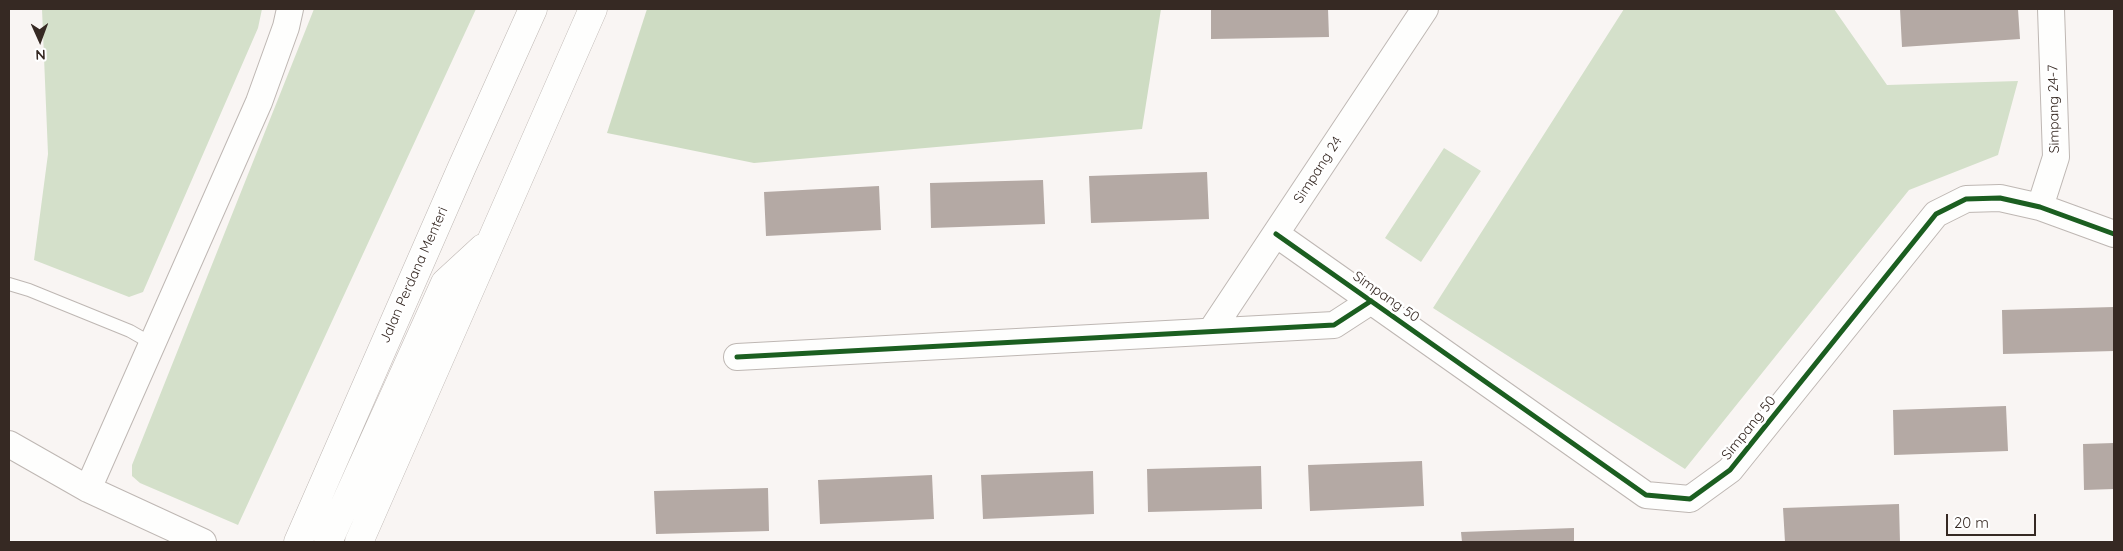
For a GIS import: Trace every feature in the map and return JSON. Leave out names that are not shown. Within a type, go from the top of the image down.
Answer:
[{"type":"main road","name":"Jalan Perdana Menteri","points":[[298,542],[533,9]]},
{"type":"main road","points":[[359,542],[594,9]]},
{"type":"main road","points":[[328,542],[445,283],[492,240]]},
{"type":"street","points":[[88,488],[259,102],[286,27],[290,9]]},
{"type":"street","name":"Simpang 24","points":[[1212,332],[1425,9]]},
{"type":"street","name":"Simpang 24-7","points":[[2040,207],[2056,157],[2051,9]]},
{"type":"street","name":"Simpang 50","points":[[1276,234],[1646,495],[1690,499],[1730,470],[1936,214],[1966,199],[2000,198],[2040,207],[2114,234]]},
{"type":"street","points":[[737,357],[1334,325],[1371,301]]},
{"type":"street","points":[[9,444],[88,488],[203,542]]},
{"type":"lane","points":[[9,284],[29,290],[112,324],[151,343]]},
{"type":"green space","points":[[42,9],[262,9],[258,28],[143,292],[129,297],[34,260],[48,154]]},
{"type":"green space","points":[[314,9],[476,9],[238,525],[140,483],[132,476],[132,465]]},
{"type":"green space","points":[[647,9],[1161,9],[1142,129],[754,163],[607,133]]},
{"type":"green space","points":[[1624,9],[1834,9],[1887,85],[2018,81],[1998,155],[1909,190],[1685,469],[1433,308]]},
{"type":"green space","points":[[1444,148],[1481,171],[1421,262],[1385,238]]},
{"type":"building","points":[[1211,9],[1328,9],[1329,37],[1211,39]]},
{"type":"building","points":[[1900,9],[2018,9],[2020,39],[1902,47]]},
{"type":"building","points":[[1207,172],[1209,219],[1091,223],[1089,176]]},
{"type":"building","points":[[1043,180],[1045,224],[931,228],[930,183]]},
{"type":"building","points":[[879,186],[881,230],[766,236],[764,192]]},
{"type":"building","points":[[2114,307],[2114,351],[2003,354],[2002,310]]},
{"type":"building","points":[[2006,406],[2008,451],[1894,455],[1893,410]]},
{"type":"building","points":[[2114,443],[2114,489],[2084,490],[2083,444]]},
{"type":"building","points":[[1422,461],[1424,506],[1310,511],[1308,465]]},
{"type":"building","points":[[1261,466],[1262,509],[1148,512],[1147,469]]},
{"type":"building","points":[[1093,471],[1094,514],[983,519],[981,475]]},
{"type":"building","points":[[932,475],[934,519],[820,524],[818,480]]},
{"type":"building","points":[[768,488],[769,531],[656,534],[654,491]]},
{"type":"building","points":[[1899,504],[1900,542],[1785,542],[1783,508]]},
{"type":"building","points":[[1574,528],[1574,542],[1462,542],[1461,532]]},
{"type":"cycle path","points":[[1276,234],[1646,495],[1690,499],[1730,470],[1936,214],[1966,199],[2000,198],[2040,207],[2114,234]]},
{"type":"cycle path","points":[[737,357],[1334,325],[1371,301]]}]
